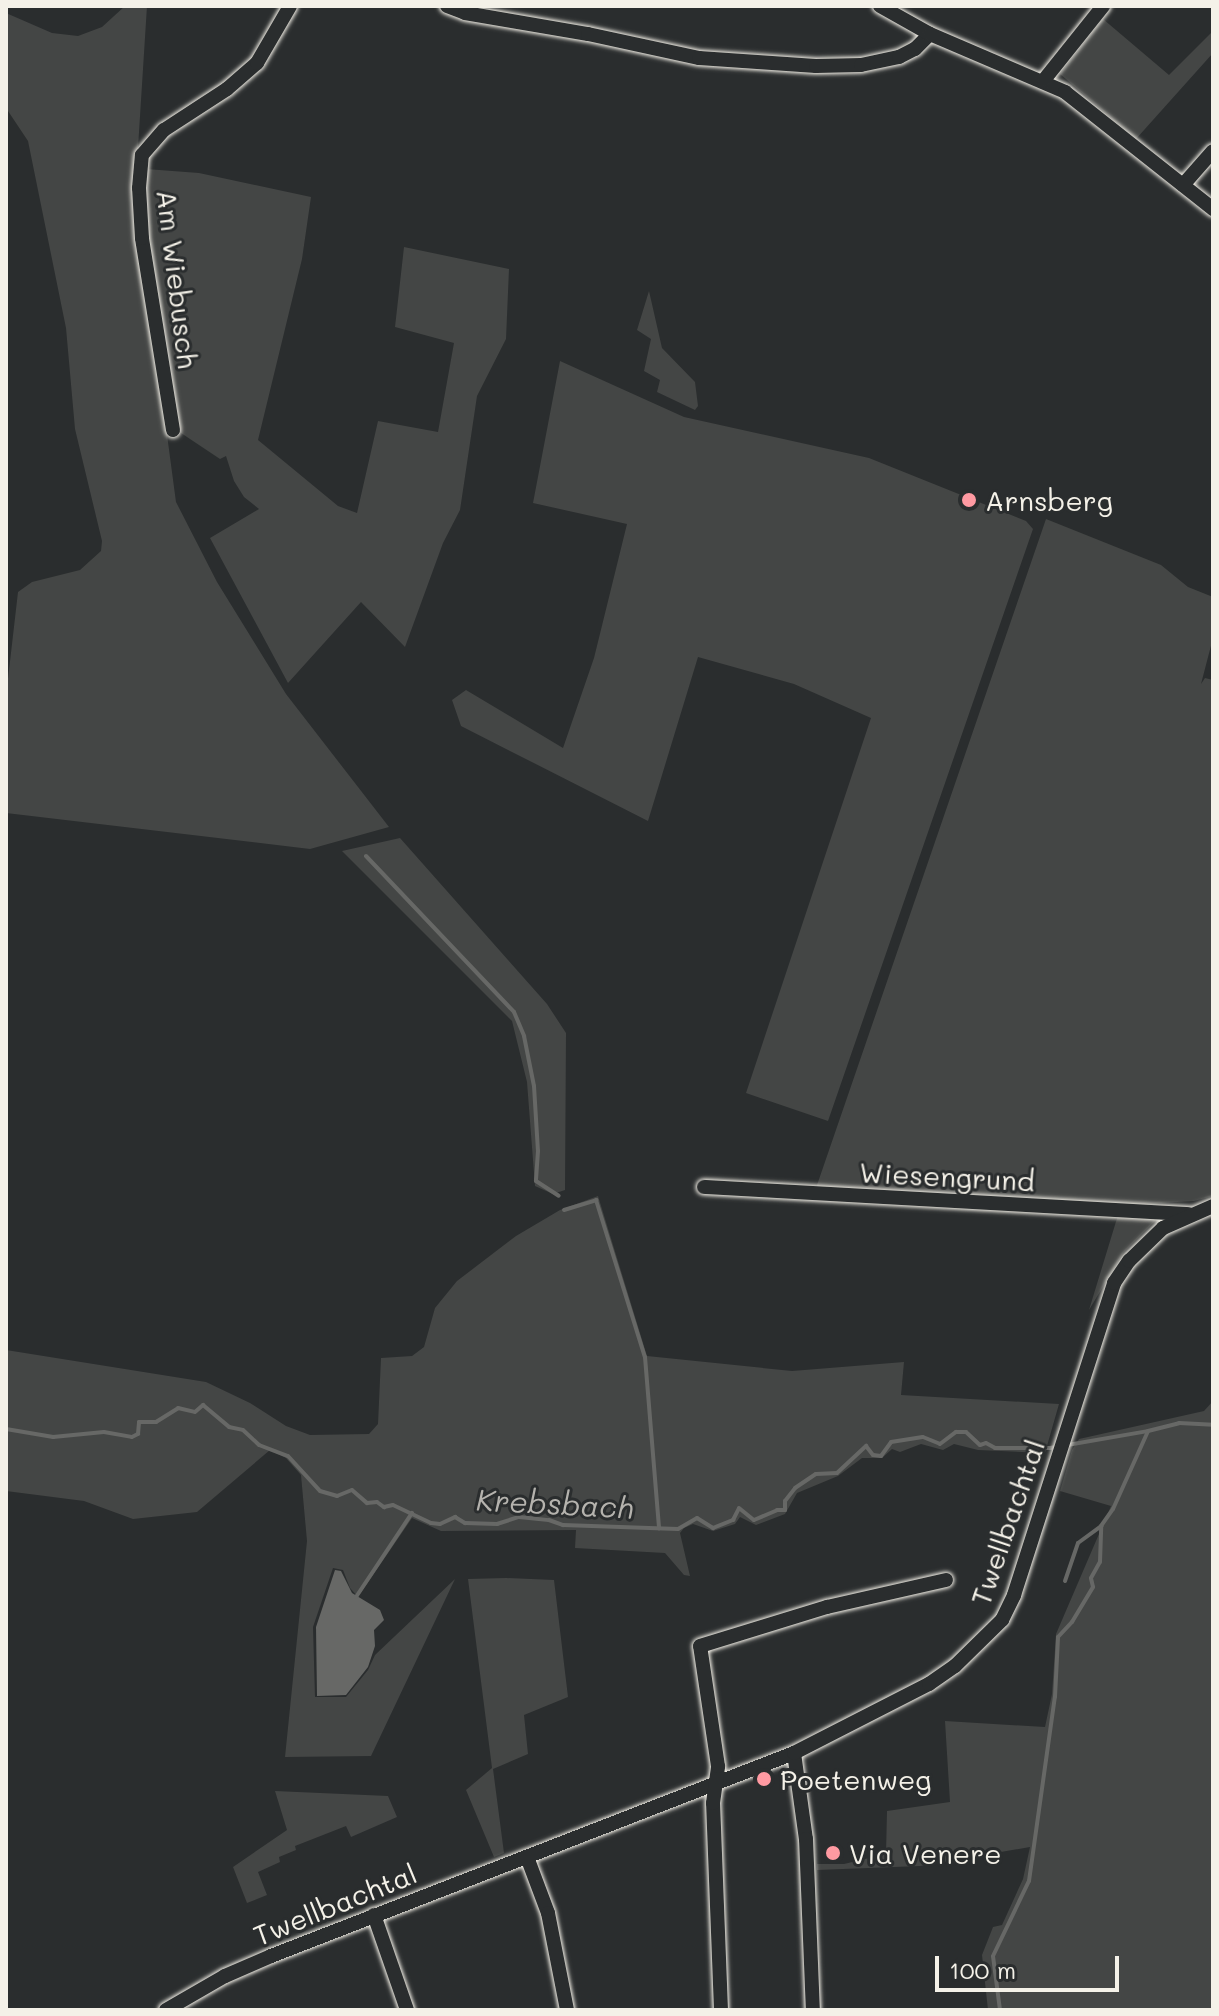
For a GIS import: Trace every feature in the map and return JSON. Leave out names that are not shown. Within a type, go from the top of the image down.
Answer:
[{"type":"street","name":"Am Wiebusch","points":[[173,430],[142,238],[139,188],[142,155],[164,130],[227,89],[257,63],[290,6]]},
{"type":"street","points":[[447,6],[465,13],[588,34],[699,58],[816,66],[861,65],[899,57],[915,49],[930,34]]},
{"type":"street","points":[[880,6],[930,34],[1044,80],[1065,92],[1213,209]]},
{"type":"street","points":[[1044,80],[1103,6]]},
{"type":"street","points":[[1183,185],[1213,151]]},
{"type":"street","name":"Wiesengrund","points":[[704,1187],[1188,1214]]},
{"type":"street","name":"Twellbachtal","points":[[176,2007],[243,1968],[794,1753],[929,1684],[981,1644],[1002,1620],[1014,1595],[1114,1283],[1145,1243],[1188,1214],[1213,1206]]},
{"type":"street","points":[[721,2010],[713,1803],[718,1766],[700,1646],[827,1607],[946,1580]]},
{"type":"street","points":[[794,1753],[806,1839],[813,2010]]},
{"type":"street","points":[[527,1857],[548,1913],[567,2010]]},
{"type":"street","points":[[374,1915],[407,2010]]},
{"type":"shaded area","points":[[125,6],[147,6],[135,195],[176,502],[217,582],[286,694],[389,827],[310,849],[6,813],[6,696],[18,592],[32,582],[80,570],[101,551],[102,541],[75,429],[66,328],[28,141],[6,108],[6,13],[52,33],[78,36],[102,27]]},
{"type":"shaded area","points":[[1103,19],[1169,75],[1213,31],[1213,53],[1136,139],[1060,74]]},
{"type":"shaded area","points":[[146,169],[199,173],[311,197],[302,259],[258,440],[338,506],[357,513],[378,421],[438,432],[454,343],[395,327],[404,247],[509,269],[506,339],[477,396],[460,510],[443,543],[405,647],[361,602],[288,683],[210,538],[259,509],[244,497],[234,481],[226,456],[220,459],[178,431],[153,288],[144,193]]},
{"type":"shaded area","points":[[649,291],[662,348],[695,382],[698,406],[695,410],[657,392],[660,380],[644,371],[651,339],[637,330]]},
{"type":"shaded area","points":[[560,361],[684,417],[869,458],[1026,521],[1033,529],[828,1121],[746,1093],[871,718],[794,684],[698,657],[648,821],[461,726],[452,700],[466,690],[563,748],[594,658],[627,524],[533,503]]},
{"type":"shaded area","points":[[1046,519],[1161,565],[1188,587],[1213,597],[1213,638],[1201,684],[1205,678],[1213,680],[1213,1196],[1194,1201],[1128,1205],[816,1188]]},
{"type":"shaded area","points":[[400,838],[547,1004],[566,1033],[565,1190],[553,1194],[535,1186],[527,1082],[512,1021],[342,851]]},
{"type":"shaded area","points":[[598,1196],[647,1356],[792,1371],[904,1362],[901,1395],[1059,1404],[1045,1453],[978,1450],[954,1444],[943,1450],[921,1444],[900,1452],[892,1449],[882,1458],[862,1458],[838,1476],[797,1493],[785,1514],[756,1525],[740,1517],[735,1524],[713,1531],[693,1524],[684,1528],[680,1533],[690,1576],[684,1575],[665,1553],[575,1548],[576,1530],[441,1531],[412,1518],[358,1597],[350,1588],[343,1570],[333,1568],[313,1627],[315,1697],[346,1697],[368,1670],[375,1655],[455,1579],[371,1756],[285,1757],[307,1541],[301,1475],[286,1458],[270,1450],[197,1512],[133,1519],[84,1501],[6,1491],[6,1350],[206,1382],[250,1403],[286,1426],[310,1435],[369,1434],[378,1424],[381,1358],[412,1356],[424,1347],[435,1308],[457,1281],[516,1236],[560,1210]]},
{"type":"shaded area","points":[[1118,1215],[1153,1217],[1155,1221],[1123,1253],[1089,1310]]},
{"type":"shaded area","points":[[1213,1401],[1213,2010],[988,2010],[982,1955],[993,1927],[1002,1925],[1023,1879],[1030,1847],[920,1866],[817,1870],[817,1864],[844,1864],[886,1854],[887,1811],[950,1802],[945,1721],[1045,1727],[1052,1694],[1056,1634],[1111,1506],[1060,1491],[1072,1450],[1079,1439],[1204,1411]]},
{"type":"shaded area","points":[[335,1570],[341,1571],[352,1593],[380,1610],[384,1620],[374,1630],[375,1646],[368,1667],[346,1695],[317,1696],[316,1627]]},
{"type":"shaded area","points":[[468,1579],[554,1580],[568,1697],[524,1715],[528,1754],[493,1769],[504,1853],[494,1857],[466,1790],[492,1768]]},
{"type":"shaded area","points":[[275,1791],[388,1796],[397,1817],[351,1837],[346,1826],[295,1846],[296,1850],[279,1857],[280,1862],[258,1872],[267,1895],[247,1903],[233,1867],[287,1830]]},
{"type":"waterway","points":[[366,856],[514,1012],[524,1036],[534,1086],[538,1151],[536,1181],[559,1196]]},
{"type":"waterway","points":[[564,1210],[596,1200],[645,1357],[659,1528]]},
{"type":"waterway","name":"Krebsbach","points":[[6,1429],[53,1437],[104,1432],[132,1437],[138,1434],[139,1422],[156,1422],[178,1408],[195,1412],[203,1405],[229,1427],[243,1430],[259,1445],[288,1456],[320,1491],[337,1496],[352,1490],[367,1503],[377,1502],[384,1507],[393,1505],[431,1523],[440,1524],[455,1517],[465,1523],[497,1524],[519,1517],[549,1520],[563,1525],[678,1529],[697,1518],[713,1528],[733,1520],[739,1508],[754,1520],[777,1510],[785,1510],[785,1501],[795,1488],[816,1474],[837,1473],[866,1446],[873,1455],[881,1456],[891,1442],[923,1437],[940,1444],[956,1432],[966,1432],[980,1445],[986,1443],[995,1448],[1050,1448],[1148,1431]]},
{"type":"waterway","points":[[1065,1581],[1078,1543],[1101,1526],[1113,1509],[1148,1431],[1179,1423],[1213,1425]]},
{"type":"waterway","points":[[356,1597],[412,1513]]},
{"type":"waterway","points":[[1000,2010],[993,1956],[1029,1881],[1055,1697],[1058,1637],[1072,1622],[1093,1587],[1091,1578],[1100,1562],[1101,1526]]},
{"type":"place","name":"Arnsberg","points":[[969,500]]},
{"type":"place","name":"Poetenweg","points":[[764,1779]]},
{"type":"place","name":"Via Venere","points":[[833,1853]]}]
